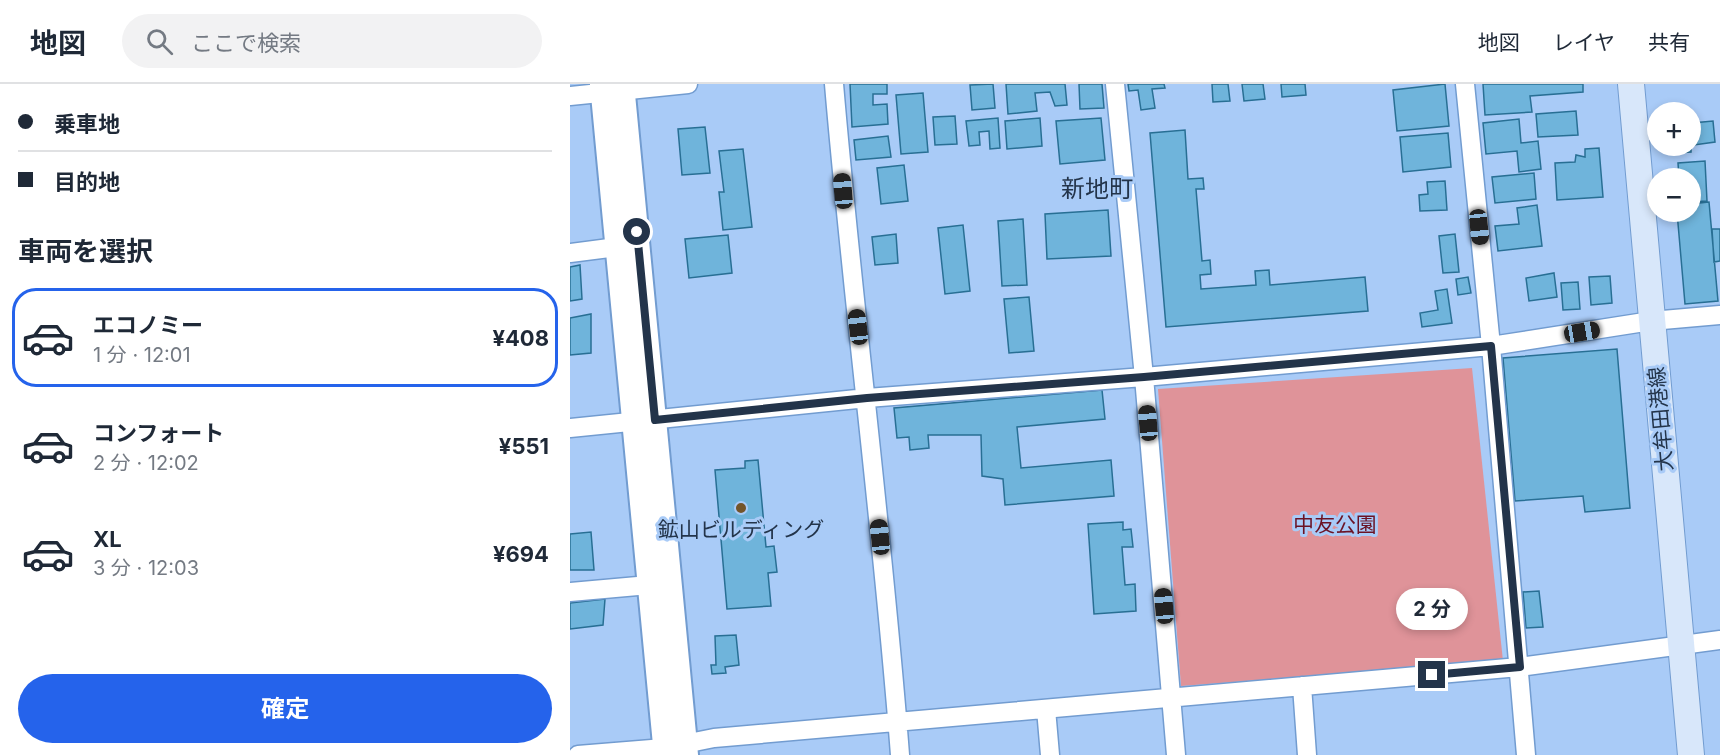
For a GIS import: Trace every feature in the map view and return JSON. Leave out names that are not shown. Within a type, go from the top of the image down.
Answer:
[{"type":"main road","name":"大牟田港線","points":[[1631,84],[1690,755]]},
{"type":"street","points":[[570,96],[613,88],[688,84]]},
{"type":"street","points":[[834,84],[847,233],[867,398],[900,755]]},
{"type":"street","points":[[1115,84],[1144,377],[1176,755]]},
{"type":"street","points":[[1465,84],[1491,346],[1526,755]]},
{"type":"street","points":[[613,88],[617,248],[645,421],[649,585],[675,750]]},
{"type":"street","points":[[613,88],[675,750]]},
{"type":"street","points":[[570,253],[617,248]]},
{"type":"street","points":[[570,428],[867,398],[1144,377],[1491,346],[1651,321],[1720,315]]},
{"type":"street","points":[[570,592],[649,585]]},
{"type":"street","points":[[578,755],[675,750],[714,738],[1520,667],[1720,640]]},
{"type":"street","points":[[1302,686],[1307,755]]},
{"type":"street","points":[[1046,708],[1050,755]]},
{"type":"green space","name":"中友公園","points":[[1472,368],[1503,661],[1181,686],[1158,389]]},
{"type":"building","points":[[850,84],[887,84],[887,94],[873,94],[873,105],[887,104],[888,124],[852,127]]},
{"type":"building","points":[[993,84],[995,108],[972,110],[970,85]]},
{"type":"building","points":[[1006,84],[1065,84],[1067,105],[1055,106],[1050,92],[1035,93],[1037,111],[1008,114]]},
{"type":"building","points":[[1079,84],[1102,84],[1104,108],[1080,109]]},
{"type":"building","points":[[1128,84],[1164,84],[1165,88],[1152,89],[1155,108],[1141,110],[1138,90],[1129,91]]},
{"type":"building","points":[[1212,84],[1228,84],[1230,101],[1213,102]]},
{"type":"building","points":[[1242,84],[1263,84],[1265,99],[1244,101]]},
{"type":"building","points":[[1281,84],[1305,84],[1306,95],[1282,97]]},
{"type":"building","points":[[1445,84],[1449,126],[1397,131],[1393,90]]},
{"type":"building","points":[[1483,84],[1583,84],[1583,92],[1530,96],[1532,112],[1485,115]]},
{"type":"building","points":[[923,93],[928,152],[901,154],[896,95]]},
{"type":"building","points":[[1576,111],[1578,135],[1538,137],[1536,114]]},
{"type":"building","points":[[955,116],[957,144],[935,145],[933,117]]},
{"type":"building","points":[[998,118],[1000,148],[990,149],[989,131],[979,132],[980,145],[969,146],[966,121]]},
{"type":"building","points":[[1040,118],[1042,146],[1007,149],[1005,121]]},
{"type":"building","points":[[1101,118],[1105,160],[1060,164],[1056,121]]},
{"type":"building","points":[[1519,119],[1521,143],[1538,141],[1541,169],[1519,172],[1517,151],[1486,154],[1483,123]]},
{"type":"building","points":[[1713,121],[1715,142],[1701,144],[1701,122]]},
{"type":"building","points":[[705,127],[710,173],[682,175],[678,129]]},
{"type":"building","points":[[1185,130],[1188,179],[1203,178],[1204,189],[1196,189],[1202,261],[1210,260],[1211,274],[1200,275],[1201,289],[1256,285],[1255,271],[1269,270],[1270,285],[1365,277],[1368,311],[1166,327],[1150,133]]},
{"type":"building","points":[[1448,133],[1451,167],[1403,172],[1400,137]]},
{"type":"building","points":[[888,136],[891,157],[856,160],[854,140]]},
{"type":"building","points":[[1599,148],[1603,197],[1557,200],[1555,163],[1575,162],[1576,155],[1585,157],[1585,149]]},
{"type":"building","points":[[743,149],[752,227],[723,230],[719,192],[724,192],[719,151]]},
{"type":"building","points":[[1705,161],[1707,201],[1701,201],[1701,168],[1678,168],[1678,163]]},
{"type":"building","points":[[904,165],[908,201],[881,204],[877,168]]},
{"type":"building","points":[[1534,173],[1536,199],[1495,203],[1492,177]]},
{"type":"building","points":[[1445,181],[1447,210],[1420,211],[1419,195],[1428,194],[1427,182]]},
{"type":"building","points":[[1709,202],[1718,301],[1685,304],[1678,222],[1701,222],[1701,203]]},
{"type":"building","points":[[1537,205],[1542,246],[1498,251],[1495,226],[1519,224],[1517,208]]},
{"type":"building","points":[[1108,210],[1111,256],[1047,259],[1045,214]]},
{"type":"building","points":[[1023,219],[1027,285],[1002,286],[998,221]]},
{"type":"building","points":[[963,225],[970,291],[945,294],[938,228]]},
{"type":"building","points":[[1712,229],[1720,229],[1720,261],[1714,262]]},
{"type":"building","points":[[896,234],[898,263],[875,265],[872,237]]},
{"type":"building","points":[[1455,234],[1459,272],[1443,273],[1439,236]]},
{"type":"building","points":[[728,235],[732,273],[689,278],[685,239]]},
{"type":"building","points":[[580,265],[582,299],[570,301],[570,267]]},
{"type":"building","points":[[1554,273],[1557,297],[1529,301],[1526,278]]},
{"type":"building","points":[[1610,276],[1612,303],[1591,305],[1589,277]]},
{"type":"building","points":[[1468,277],[1471,293],[1458,295],[1456,279]]},
{"type":"building","points":[[1578,282],[1580,309],[1563,310],[1561,283]]},
{"type":"building","points":[[1447,289],[1452,323],[1422,327],[1420,313],[1438,310],[1435,291]]},
{"type":"building","points":[[1029,297],[1034,351],[1009,353],[1004,299]]},
{"type":"building","points":[[591,314],[591,353],[570,355],[570,318]]},
{"type":"building","points":[[1617,349],[1630,508],[1585,512],[1583,496],[1515,501],[1503,358]]},
{"type":"building","points":[[1102,390],[1105,419],[1017,427],[1021,468],[1111,460],[1114,496],[1005,505],[1003,479],[982,476],[981,435],[928,435],[929,448],[910,450],[909,437],[897,438],[894,408]]},
{"type":"building","name":"鉱山ビルディング","points":[[758,460],[766,547],[774,546],[777,572],[768,573],[771,606],[727,609],[715,470],[745,468],[745,461]]},
{"type":"building","points":[[1123,522],[1123,530],[1131,529],[1133,547],[1122,547],[1125,585],[1135,584],[1136,611],[1094,614],[1088,524]]},
{"type":"building","points":[[591,532],[594,570],[570,570],[570,534]]},
{"type":"building","points":[[1539,591],[1543,627],[1526,628],[1523,592]]},
{"type":"building","points":[[605,599],[603,625],[570,629],[570,603]]},
{"type":"building","points":[[736,635],[739,665],[725,667],[726,673],[712,674],[711,665],[716,665],[715,636]]},
{"type":"place","name":"鉱山ビルディング","points":[[741,508]]},
{"type":"district","name":"新地町","points":[[1097,189]]},
{"type":"route","points":[[637,232],[655,420],[867,398],[1144,377],[1491,346],[1520,667],[1432,675]]}]
